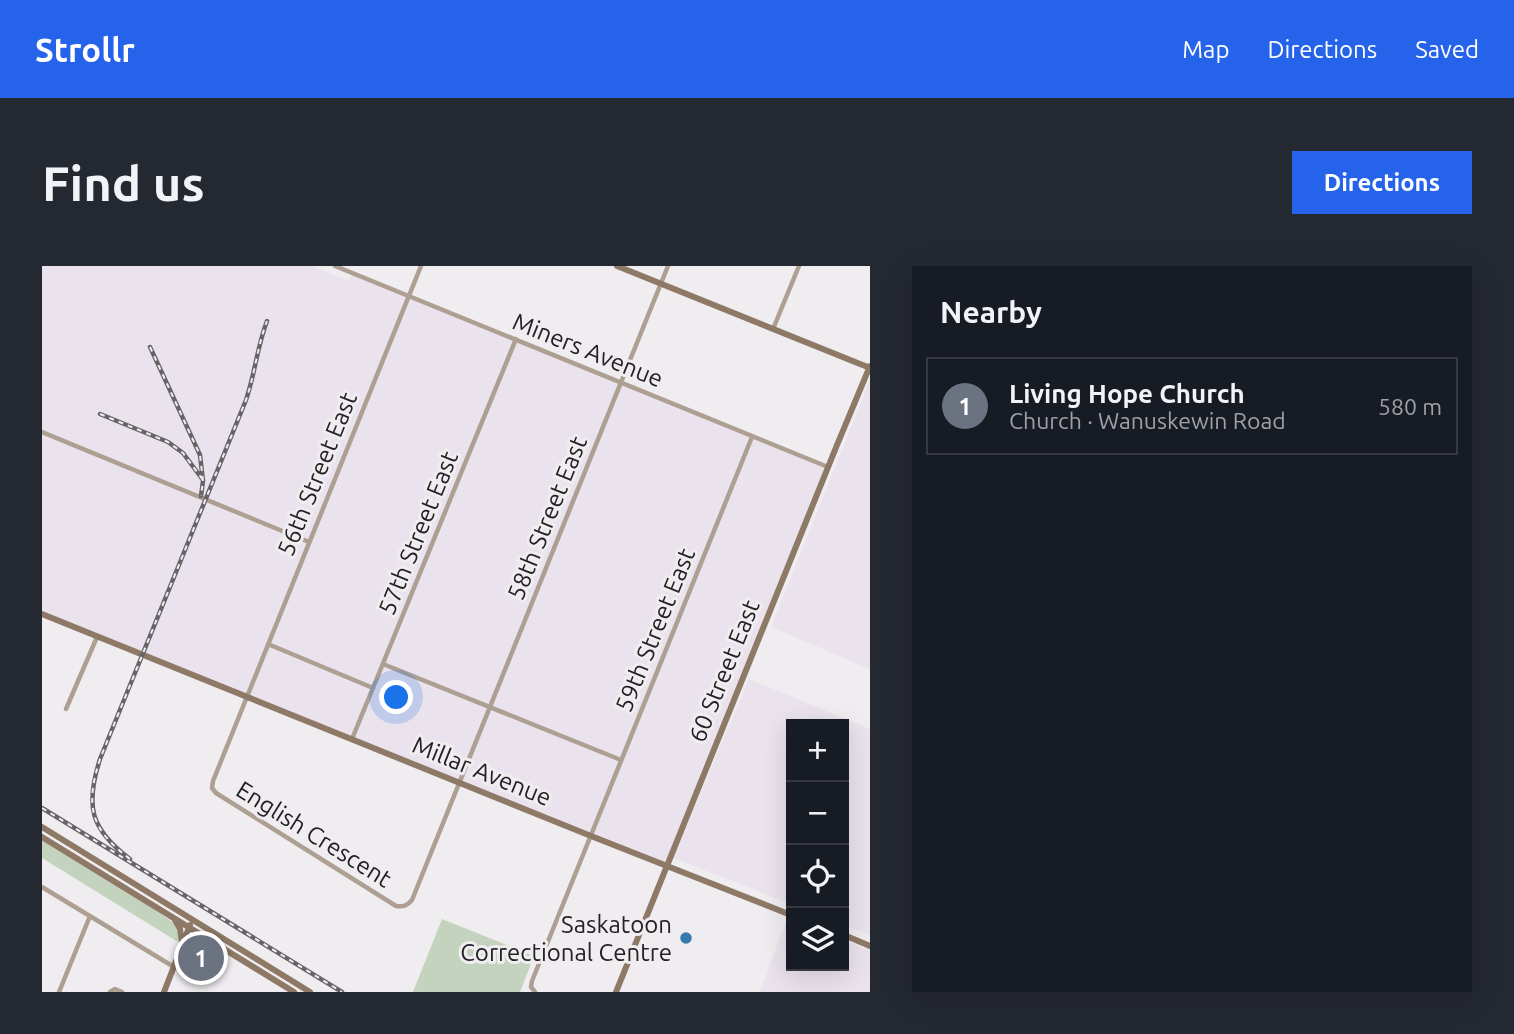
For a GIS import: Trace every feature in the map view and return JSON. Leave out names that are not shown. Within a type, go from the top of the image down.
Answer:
[{"type":"street","name":"Miners Avenue","points":[[335,266],[828,467]]},
{"type":"street","name":"56th Street East","points":[[247,696],[421,266]]},
{"type":"street","points":[[617,266],[870,367]]},
{"type":"street","name":"58th Street East","points":[[459,782],[668,266]]},
{"type":"street","points":[[773,329],[799,266]]},
{"type":"street","name":"57th Street East","points":[[352,739],[516,339]]},
{"type":"street","name":"60 Street East","points":[[616,992],[870,367]]},
{"type":"street","points":[[42,432],[309,542]]},
{"type":"street","name":"59th Street East","points":[[535,992],[531,987],[532,981],[752,437]]},
{"type":"street","name":"Millar Avenue","points":[[42,614],[786,913]]},
{"type":"street","points":[[66,709],[97,636]]},
{"type":"street","points":[[267,644],[373,688]]},
{"type":"street","points":[[383,664],[621,760]]},
{"type":"street","name":"English Crescent","points":[[247,696],[213,781],[213,791],[396,906],[405,906],[412,900],[459,782]]},
{"type":"street","points":[[42,827],[310,992]]},
{"type":"street","points":[[42,836],[295,992]]},
{"type":"street","points":[[42,887],[174,967]]},
{"type":"street","points":[[59,992],[90,916]]},
{"type":"street","points":[[174,919],[181,932],[182,948]]},
{"type":"street","points":[[164,992],[193,920]]},
{"type":"street","points":[[849,937],[870,946]]},
{"type":"street","points":[[182,948],[195,938],[207,939]]},
{"type":"street","points":[[110,992],[115,989],[122,992]]},
{"type":"shaded area","points":[[42,266],[311,266],[349,281],[353,273],[828,467],[666,865],[42,614]]},
{"type":"shaded area","points":[[870,380],[870,669],[771,627]]},
{"type":"shaded area","points":[[749,679],[846,719],[786,719],[786,902],[673,858]]},
{"type":"shaded area","points":[[849,720],[870,729],[870,935],[849,927]]},
{"type":"shaded area","points":[[786,921],[786,971],[849,971],[849,942],[865,949],[870,938],[870,992],[760,992]]},
{"type":"green space","points":[[42,840],[174,923],[178,942],[42,858]]},
{"type":"green space","points":[[442,919],[534,956],[520,992],[413,992]]},
{"type":"railway","points":[[130,859],[99,827],[92,803],[95,776],[246,400],[267,321]]},
{"type":"railway","points":[[150,347],[200,455],[203,481],[201,496]]},
{"type":"railway","points":[[100,414],[168,442],[183,453],[203,480]]},
{"type":"railway","points":[[42,808],[342,992]]},
{"type":"place","name":"Saskatoon Correctional Centre","points":[[686,938]]},
{"type":"place","name":"Living Hope Church","points":[[201,958]]}]
